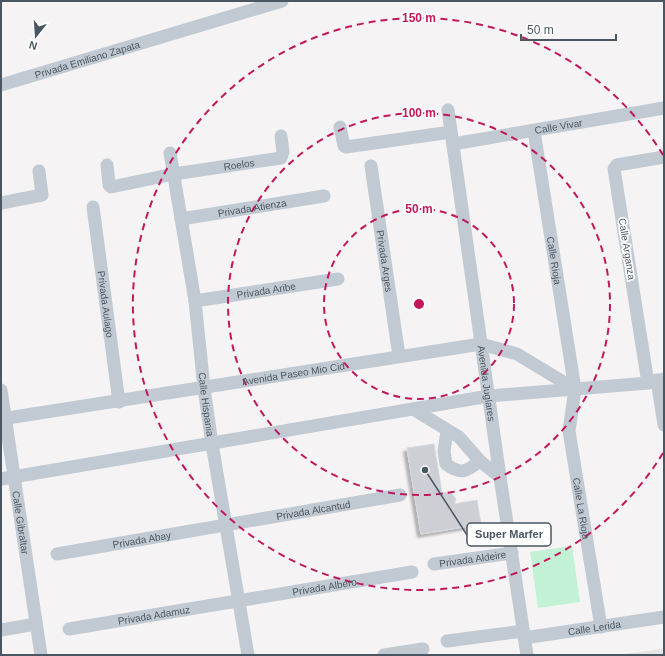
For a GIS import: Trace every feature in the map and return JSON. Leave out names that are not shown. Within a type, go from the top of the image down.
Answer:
[{"type":"street","name":"Privada Emiliano Zapata","points":[[1,85],[282,1]]},
{"type":"street","name":"Calle Vivar","points":[[340,127],[344,146],[346,147],[534,131],[664,108]]},
{"type":"street","name":"Avenida Juglares","points":[[448,110],[527,655]]},
{"type":"street","name":"Calle Rioja","points":[[534,131],[575,389]]},
{"type":"street","name":"Roelos","points":[[174,174],[280,158],[283,152],[281,136]]},
{"type":"street","name":"Calle Hispania","points":[[170,153],[195,300],[204,388],[212,444],[248,655]]},
{"type":"street","name":"Calle Arganza","points":[[664,157],[614,166],[664,425]]},
{"type":"street","points":[[107,165],[110,187],[174,174]]},
{"type":"street","name":"Privada Arges","points":[[371,166],[399,356]]},
{"type":"street","points":[[1,202],[42,195],[39,171]]},
{"type":"street","name":"Privada Atienza","points":[[181,219],[324,196]]},
{"type":"street","name":"Privada Aulago","points":[[93,207],[119,402]]},
{"type":"street","name":"Privada Aribe","points":[[195,300],[338,279]]},
{"type":"street","name":"Avenida Paseo Mio Cid","points":[[3,418],[119,402],[481,344],[517,354],[575,389]]},
{"type":"street","points":[[7,478],[489,396],[656,381]]},
{"type":"street","name":"Calle La Rioja","points":[[575,389],[569,431],[601,626]]},
{"type":"street","name":"Calle Gibraltar","points":[[1,390],[7,478],[41,655]]},
{"type":"street","points":[[413,410],[459,437],[480,461],[500,477]]},
{"type":"street","points":[[447,431],[444,451],[446,464],[455,471],[467,471],[480,461]]},
{"type":"street","name":"Privada Alcantud","points":[[226,524],[400,495]]},
{"type":"street","name":"Privada Abay","points":[[57,554],[226,524]]},
{"type":"street","name":"Privada Aldeire","points":[[434,564],[512,553]]},
{"type":"street","name":"Privada Albero","points":[[238,602],[412,572]]},
{"type":"street","name":"Privada Adamuz","points":[[69,629],[238,602]]},
{"type":"street","name":"Calle Lerida","points":[[447,641],[601,626],[664,617]]},
{"type":"street","points":[[1,630],[36,624]]},
{"type":"street","points":[[384,655],[423,649]]},
{"type":"shaded area","points":[[664,645],[664,655],[616,655],[662,649]]},
{"type":"green space","points":[[572,546],[580,602],[538,608],[530,552]]},
{"type":"building","points":[[434,444],[442,493],[448,492],[453,495],[456,499],[454,504],[477,500],[481,524],[421,534],[407,448]]},
{"type":"place","name":"Super Marfer","points":[[425,470]]}]
